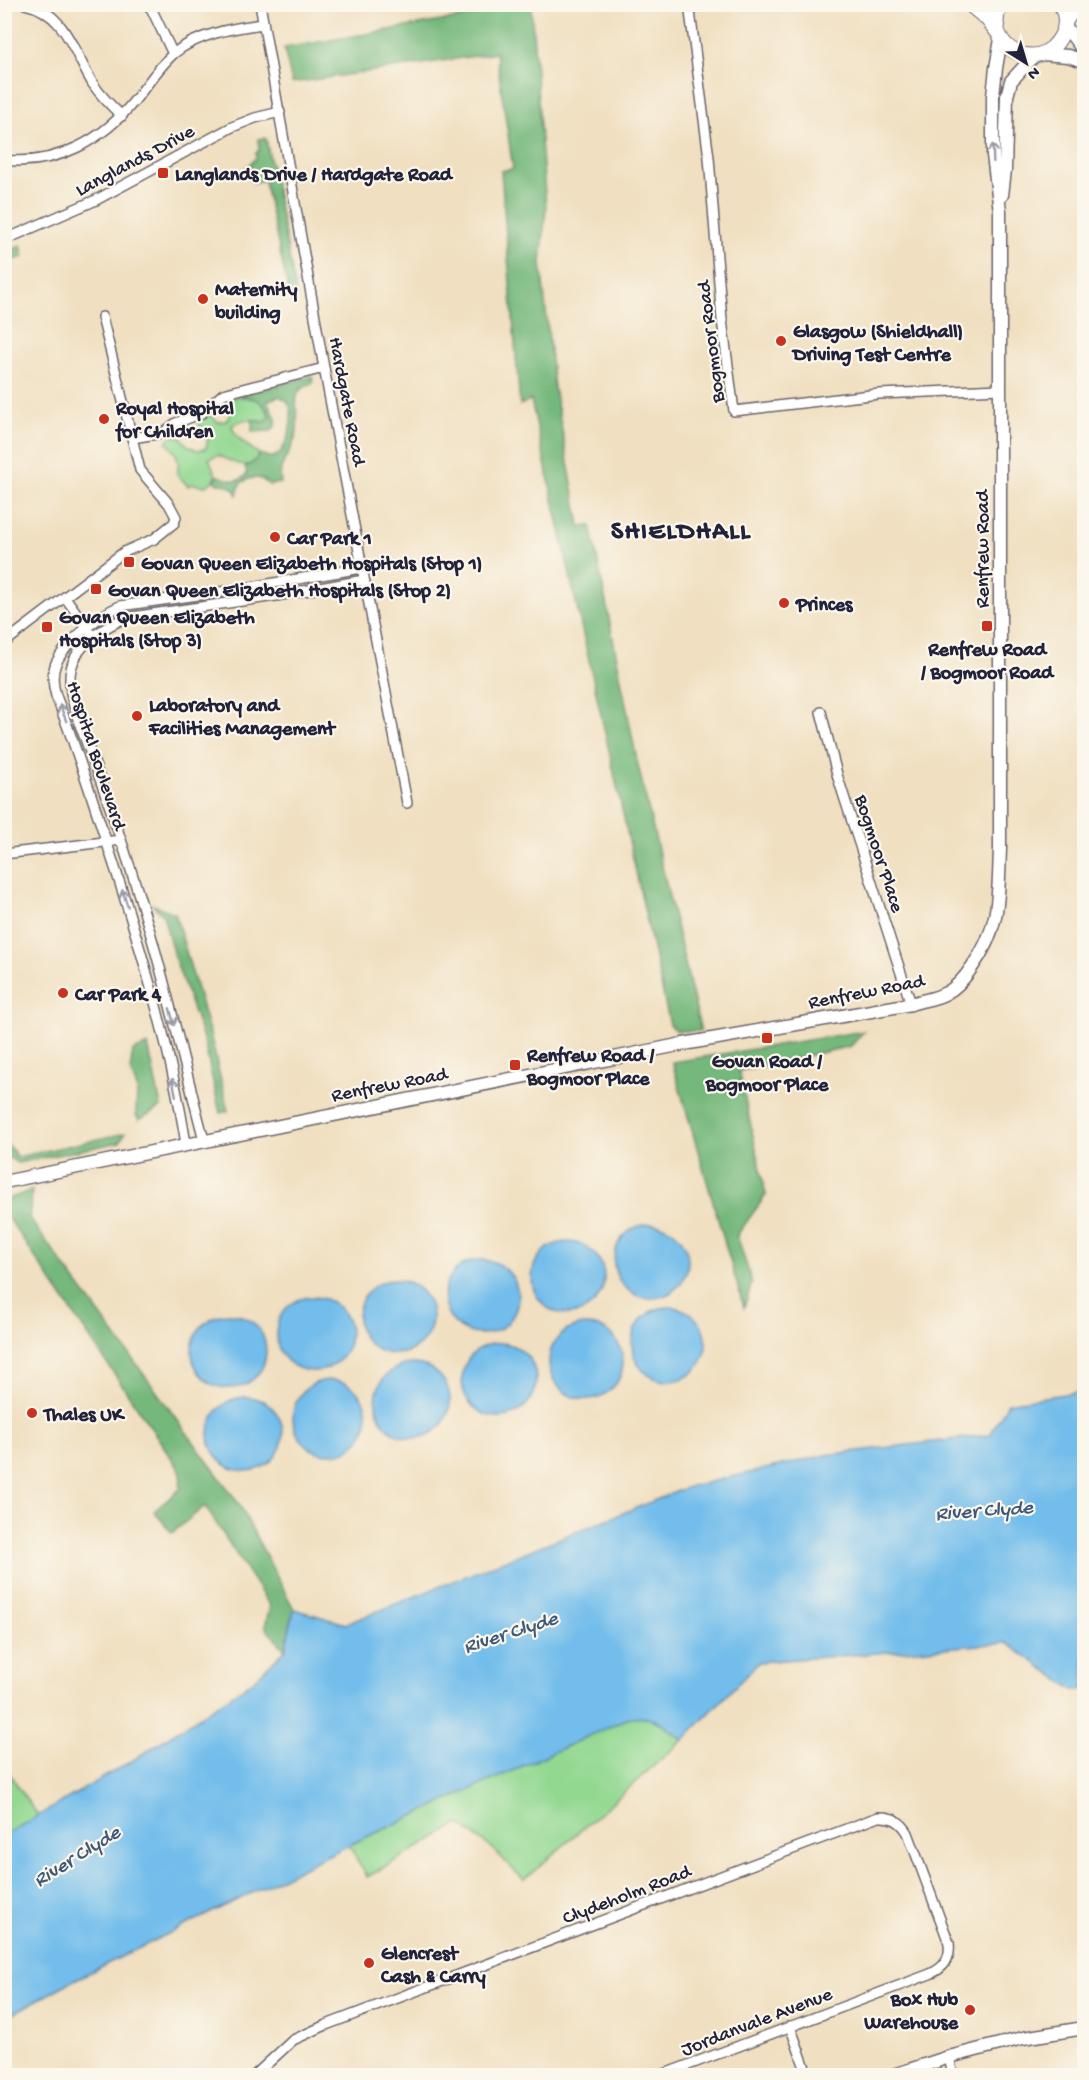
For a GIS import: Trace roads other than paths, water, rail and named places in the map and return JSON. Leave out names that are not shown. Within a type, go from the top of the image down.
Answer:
[{"type":"main road","points":[[969,4],[987,19],[1011,50],[1018,54],[1038,55],[1053,47],[1060,39],[1065,24],[1077,4]]},
{"type":"main road","points":[[1000,37],[996,18],[1001,4]]},
{"type":"main road","points":[[1060,4],[1065,24]]},
{"type":"street","points":[[25,4],[51,17],[67,33],[94,86],[122,116]]},
{"type":"street","name":"Hardgate Road","points":[[260,4],[324,368],[407,803]]},
{"type":"street","name":"Bogmoor Road","points":[[689,4],[709,158],[722,320],[734,411],[879,394],[1001,389]]},
{"type":"street","points":[[150,6],[173,54]]},
{"type":"street","points":[[4,160],[35,160],[63,153],[91,141],[122,116],[154,74],[173,54],[192,42],[210,35],[263,24]]},
{"type":"street","points":[[1065,24],[1084,51]]},
{"type":"street","name":"Renfrew Road","points":[[4,1182],[678,1045],[911,1004],[947,993],[966,976],[992,933],[998,911],[1000,849],[1000,211],[993,155],[993,125],[1000,37]]},
{"type":"street","points":[[1038,55],[1068,56],[1084,61]]},
{"type":"street","name":"Renfrew Road","points":[[1000,211],[1005,170],[1007,96],[1011,81],[1038,55]]},
{"type":"street","name":"Langlands Drive","points":[[4,240],[96,200],[232,127],[280,112]]},
{"type":"street","points":[[4,644],[124,552],[154,538],[174,523],[176,517],[140,470],[102,317]]},
{"type":"street","points":[[132,438],[163,433],[176,423],[202,413],[223,394],[324,368]]},
{"type":"street","name":"Hospital Boulevard","points":[[186,1144],[165,1047],[140,950],[92,792],[53,686],[55,666],[62,653],[87,628],[112,609],[128,604],[227,591],[362,568]]},
{"type":"street","name":"Hospital Boulevard","points":[[204,1140],[148,925],[71,698],[71,670],[75,657],[93,637],[107,626],[134,616],[276,597],[364,580]]},
{"type":"street","points":[[65,597],[93,637]]},
{"type":"street","name":"Bogmoor Place","points":[[821,712],[838,778],[911,1004]]},
{"type":"street","points":[[4,854],[121,840]]},
{"type":"street","name":"Clydeholm Road","points":[[254,2076],[288,2044],[303,2035],[878,1817],[891,1817],[905,1828],[949,1943]]},
{"type":"street","name":"Jordanvale Avenue","points":[[658,2076],[936,1972],[948,1959],[949,1943]]},
{"type":"street","points":[[790,2026],[808,2076]]},
{"type":"street","points":[[891,2076],[949,2057],[1023,2038],[1084,2028]]},
{"type":"street","points":[[949,2057],[952,2076]]},
{"type":"water","points":[[651,1224],[665,1227],[677,1235],[685,1247],[688,1261],[685,1275],[677,1287],[665,1295],[651,1298],[637,1295],[625,1287],[617,1275],[614,1261],[617,1247],[625,1235],[637,1227]]},
{"type":"water","points":[[575,1242],[594,1252],[602,1264],[604,1278],[602,1292],[594,1304],[582,1312],[561,1314],[542,1304],[534,1292],[532,1271],[542,1252],[554,1244]]},
{"type":"water","points":[[481,1260],[495,1263],[507,1271],[515,1283],[518,1297],[515,1311],[507,1323],[495,1331],[481,1334],[467,1331],[455,1323],[447,1311],[444,1297],[447,1283],[455,1271],[467,1263]]},
{"type":"water","points":[[395,1280],[416,1286],[426,1296],[432,1317],[426,1338],[416,1348],[395,1354],[374,1348],[364,1338],[358,1317],[364,1296],[374,1286]]},
{"type":"water","points":[[313,1297],[327,1300],[339,1308],[347,1320],[350,1334],[347,1348],[339,1360],[327,1368],[313,1371],[299,1368],[287,1360],[279,1348],[276,1334],[279,1320],[287,1308],[299,1300]]},
{"type":"water","points":[[662,1307],[676,1307],[690,1313],[700,1323],[706,1337],[706,1351],[700,1365],[690,1375],[676,1381],[662,1381],[648,1375],[638,1365],[632,1351],[632,1337],[638,1323],[648,1313]]},
{"type":"water","points":[[229,1314],[250,1320],[260,1330],[266,1351],[260,1372],[250,1382],[229,1388],[208,1382],[198,1372],[192,1351],[198,1330],[208,1320]]},
{"type":"water","points":[[586,1325],[600,1328],[612,1336],[620,1348],[623,1362],[620,1376],[612,1388],[600,1396],[586,1399],[572,1396],[560,1388],[552,1376],[549,1362],[552,1348],[560,1336],[572,1328]]},
{"type":"water","points":[[499,1343],[520,1349],[530,1359],[536,1380],[530,1401],[520,1411],[499,1417],[478,1411],[468,1401],[462,1380],[468,1359],[478,1349]]},
{"type":"water","points":[[413,1364],[434,1370],[444,1380],[450,1401],[444,1422],[434,1432],[413,1438],[392,1432],[382,1422],[376,1401],[382,1380],[392,1370]]},
{"type":"water","points":[[330,1380],[351,1386],[361,1396],[367,1417],[361,1438],[351,1448],[330,1454],[309,1448],[299,1438],[293,1417],[299,1396],[309,1386]]},
{"type":"water","name":"River Clyde","points":[[1084,1391],[1084,1689],[1074,1690],[1007,1643],[759,1662],[683,1740],[657,1721],[643,1718],[626,1719],[349,1845],[74,1980],[5,2018],[5,1835],[135,1759],[252,1682],[285,1650],[294,1609],[346,1624],[688,1487],[826,1455],[990,1435],[1008,1403]]},
{"type":"water","points":[[246,1397],[260,1400],[272,1408],[280,1420],[283,1434],[280,1448],[272,1460],[260,1468],[246,1471],[232,1468],[220,1460],[212,1448],[209,1434],[212,1420],[220,1408],[232,1400]]},
{"type":"place","name":"Langlands Drive / Hardgate Road","points":[[163,173]]},
{"type":"place","name":"Maternity building","points":[[203,299]]},
{"type":"place","name":"Glasgow (Shieldhall) Driving Test Centre","points":[[781,341]]},
{"type":"place","name":"Royal Hospital for Children","points":[[104,419]]},
{"type":"place","name":"Car Park 1","points":[[275,537]]},
{"type":"place","name":"Govan Queen Elizabeth Hospitals (Stop 1)","points":[[129,562]]},
{"type":"place","name":"Govan Queen Elizabeth Hospitals (Stop 2)","points":[[96,589]]},
{"type":"place","name":"Princes","points":[[784,603]]},
{"type":"place","name":"Renfrew Road / Bogmoor Road","points":[[987,626]]},
{"type":"place","name":"Govan Queen Elizabeth Hospitals (Stop 3)","points":[[47,627]]},
{"type":"place","name":"Laboratory and Facilities Management","points":[[137,716]]},
{"type":"place","name":"Car Park 4","points":[[63,993]]},
{"type":"place","name":"Govan Road / Bogmoor Place","points":[[767,1038]]},
{"type":"place","name":"Renfrew Road / Bogmoor Place","points":[[515,1065]]},
{"type":"place","name":"Thales UK","points":[[32,1413]]},
{"type":"place","name":"Glencrest Cash & Carry","points":[[369,1963]]},
{"type":"place","name":"Box Hub Warehouse","points":[[970,2010]]},
{"type":"district","name":"SHIELDHALL","points":[[681,529]]}]
